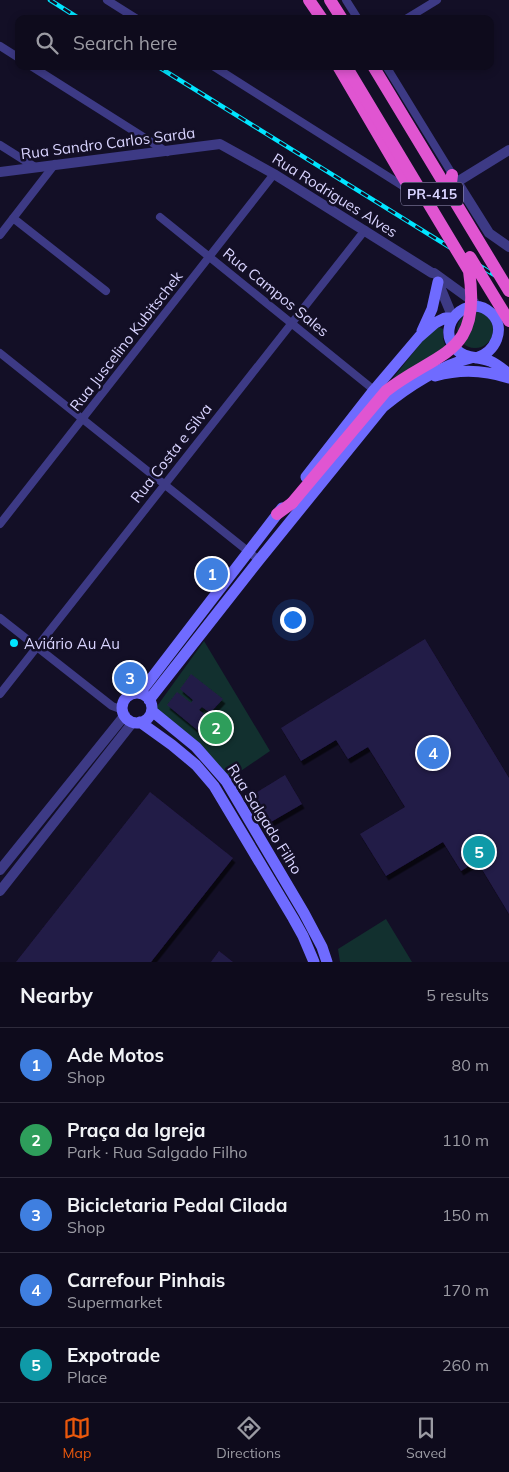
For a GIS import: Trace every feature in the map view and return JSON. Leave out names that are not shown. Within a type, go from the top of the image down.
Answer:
[{"type":"highway","points":[[307,0],[314,15]]},
{"type":"highway","points":[[307,0],[319,15]]},
{"type":"highway","points":[[330,0],[339,15]]},
{"type":"highway","points":[[340,0],[347,15]]},
{"type":"highway","points":[[340,70],[410,189],[421,193],[433,194],[451,183],[454,178]]},
{"type":"highway","points":[[277,514],[292,503],[386,391],[394,384],[440,358],[456,344],[466,329],[472,310],[473,297],[470,271],[348,70]]},
{"type":"highway","name":"PR-415","points":[[357,70],[509,323]]},
{"type":"highway","name":"PR-415","points":[[375,70],[509,291]]},
{"type":"main road","points":[[419,336],[432,309],[435,276]]},
{"type":"main road","points":[[509,323],[494,316],[485,308],[479,306],[467,307],[461,309],[453,318],[448,333],[452,344],[459,352],[491,362],[509,374]]},
{"type":"main road","points":[[147,701],[383,407],[442,368],[484,356],[498,337],[499,330],[494,316]]},
{"type":"main road","points":[[147,701],[133,694],[127,697],[123,704],[130,717],[146,720],[147,701],[248,552],[277,514],[374,390],[419,336],[435,323],[445,318],[453,318]]},
{"type":"main road","points":[[424,379],[450,373],[475,372],[509,378]]},
{"type":"main road","name":"Rua Salgado Filho","points":[[147,701],[196,747],[226,781],[314,930],[327,962]]},
{"type":"main road","name":"Rua Salgado Filho","points":[[130,717],[172,745],[196,765],[214,786],[303,936],[314,962]]},
{"type":"main road","points":[[206,776],[216,768]]},
{"type":"main road","points":[[244,834],[255,828]]},
{"type":"street","points":[[109,0],[131,15]]},
{"type":"street","points":[[346,0],[355,15]]},
{"type":"street","points":[[413,15],[437,0]]},
{"type":"street","points":[[0,46],[15,55]]},
{"type":"street","points":[[37,70],[167,152]]},
{"type":"street","points":[[219,70],[410,191],[427,196],[435,195],[454,178],[509,150]]},
{"type":"street","points":[[388,70],[489,233],[509,247]]},
{"type":"street","name":"Rua Sandro Carlos Sarda","points":[[0,172],[220,144]]},
{"type":"street","name":"Rua Rodrigues Alves","points":[[220,144],[274,174],[365,230],[435,276],[448,282],[479,306]]},
{"type":"street","points":[[0,145],[35,167]]},
{"type":"street","points":[[0,235],[55,164]]},
{"type":"street","name":"Rua Juscelino Kubitschek","points":[[0,524],[274,174]]},
{"type":"street","name":"Rua Campos Sales","points":[[160,217],[374,390]]},
{"type":"street","points":[[13,218],[106,291]]},
{"type":"street","name":"Rua Costa e Silva","points":[[0,694],[365,230]]},
{"type":"street","points":[[435,276],[453,318]]},
{"type":"street","points":[[0,353],[259,560]]},
{"type":"street","points":[[0,618],[112,706],[130,717]]},
{"type":"street","points":[[0,870],[130,717]]},
{"type":"street","points":[[1,886],[130,717]]},
{"type":"green space","points":[[475,312],[488,317],[493,330],[488,343],[475,348],[462,343],[457,330],[462,317]]},
{"type":"green space","points":[[437,326],[443,329],[443,339],[446,348],[386,387],[424,339]]},
{"type":"green space","points":[[204,641],[270,751],[226,781],[155,709]]},
{"type":"green space","points":[[386,919],[412,962],[340,962],[338,949]]},
{"type":"building","points":[[425,639],[509,778],[509,914],[477,861],[461,871],[443,842],[386,876],[360,834],[405,807],[368,747],[348,759],[336,740],[301,761],[281,728]]},
{"type":"building","points":[[191,674],[223,699],[210,713],[202,707],[199,710],[219,725],[207,738],[167,705],[177,692],[191,703],[193,700],[180,689]]},
{"type":"building","points":[[285,775],[302,804],[271,822],[254,794]]},
{"type":"building","points":[[150,792],[233,858],[151,962],[16,962]]},
{"type":"building","points":[[219,951],[233,962],[211,962]]},
{"type":"railway","points":[[50,0],[74,15]]},
{"type":"railway","points":[[163,70],[509,284]]},
{"type":"place","name":"Ade Motos","points":[[212,574]]},
{"type":"place","name":"Aviário Au Au","points":[[14,643]]},
{"type":"place","name":"Bicicletaria Pedal Cilada","points":[[130,678]]},
{"type":"place","name":"Praça da Igreja","points":[[216,728]]},
{"type":"place","name":"Carrefour Pinhais","points":[[433,753]]},
{"type":"place","name":"Expotrade","points":[[479,852]]}]
